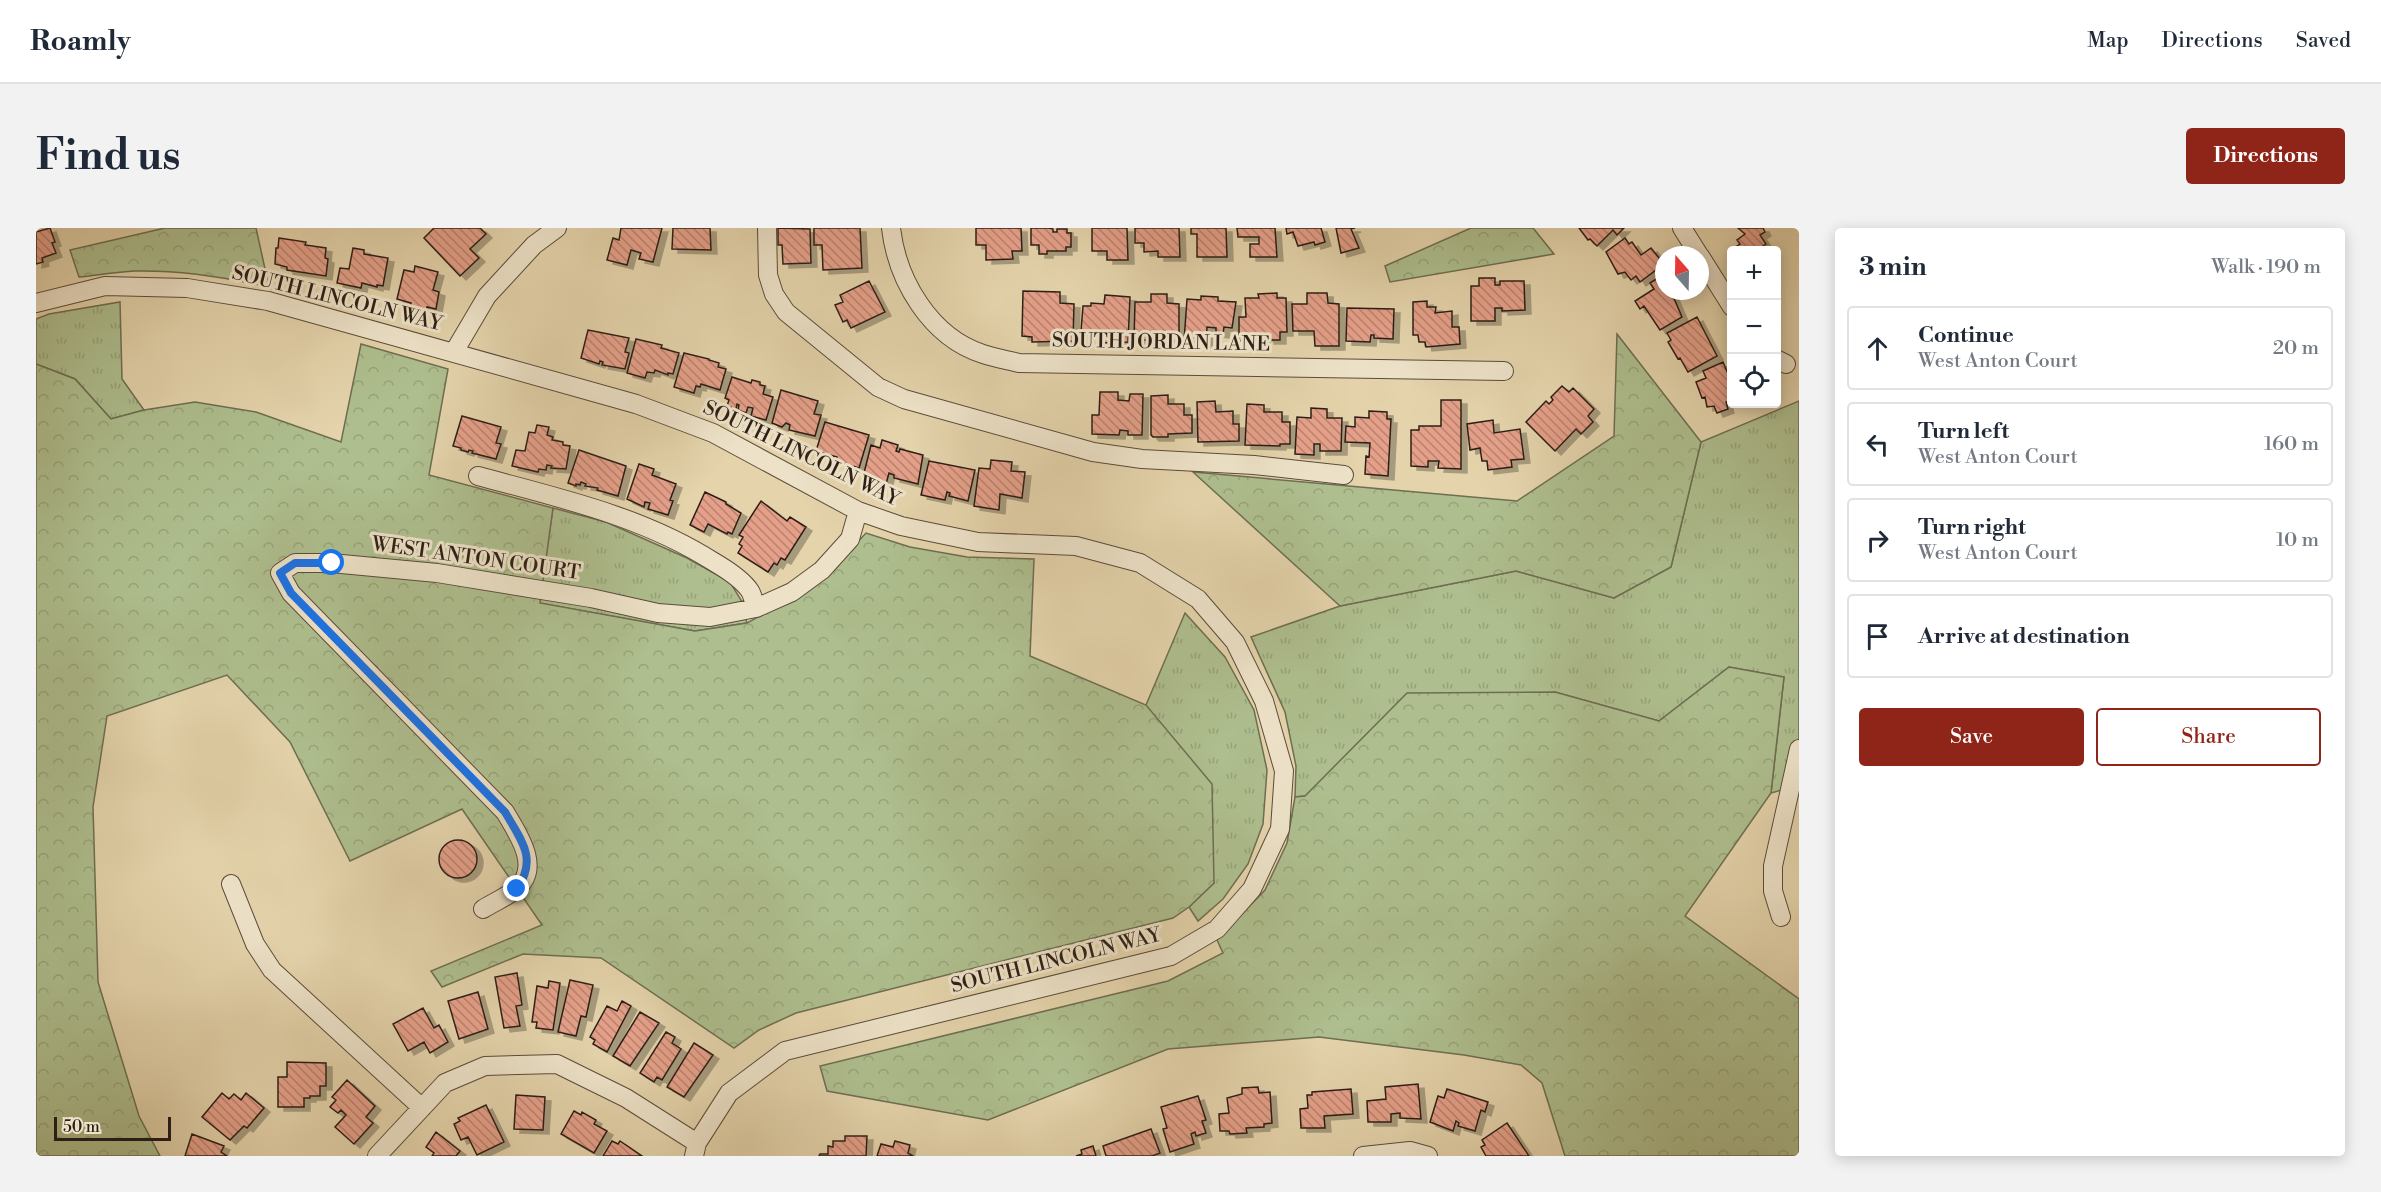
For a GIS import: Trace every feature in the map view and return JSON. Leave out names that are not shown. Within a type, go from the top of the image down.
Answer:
[{"type":"street","points":[[454,352],[487,296],[534,244],[557,228]]},
{"type":"street","points":[[767,228],[768,275],[774,294],[786,312],[878,387],[904,399],[1093,452],[1142,459],[1254,465],[1344,474]]},
{"type":"street","name":"SOUTH JORDAN LANE","points":[[891,228],[900,267],[918,305],[951,338],[981,354],[1019,363],[1504,371]]},
{"type":"street","points":[[1682,228],[1694,246]]},
{"type":"street","points":[[1709,271],[1727,300]]},
{"type":"street","name":"SOUTH LINCOLN WAY","points":[[36,303],[105,286],[187,288],[268,301],[454,352],[636,404],[712,433],[858,511],[901,526],[978,542],[1076,546],[1140,563],[1198,599],[1235,642],[1264,701],[1284,771],[1280,829],[1252,889],[1216,929],[1170,956],[785,1051],[729,1093],[696,1150]]},
{"type":"street","points":[[478,476],[638,522],[697,551],[730,572],[750,591],[756,608]]},
{"type":"street","name":"WEST ANTON COURT","points":[[483,909],[517,889],[527,874],[528,860],[522,841],[505,812],[291,593],[280,573],[295,563],[332,563],[437,573],[591,598],[658,613],[710,617],[756,608],[792,592],[822,570],[850,538],[858,511]]},
{"type":"street","points":[[1781,917],[1773,891],[1773,866],[1799,749]]},
{"type":"street","points":[[231,884],[245,924],[264,960],[422,1108]]},
{"type":"street","points":[[377,1156],[445,1083],[485,1066],[557,1064],[626,1098],[696,1150]]},
{"type":"street","points":[[1363,1156],[1410,1151],[1428,1156]]},
{"type":"green space","points":[[165,228],[256,228],[269,287],[219,277],[169,272],[135,271],[79,277],[70,250]]},
{"type":"green space","points":[[1471,228],[1533,228],[1554,254],[1390,282],[1385,266]]},
{"type":"green space","points":[[120,302],[122,379],[144,410],[111,419],[75,379],[36,364],[36,319],[49,314]]},
{"type":"green space","points":[[1617,334],[1701,442],[1671,567],[1614,598],[1516,571],[1340,606],[1193,472],[1517,501],[1614,436]]},
{"type":"green space","points":[[361,344],[448,369],[429,475],[553,508],[540,603],[695,631],[747,623],[817,585],[866,533],[910,547],[967,557],[1034,559],[1030,656],[1146,705],[1212,784],[1214,883],[1189,907],[1173,918],[796,1013],[759,1030],[734,1048],[601,958],[523,954],[442,987],[431,971],[542,925],[462,809],[350,861],[290,742],[227,675],[107,716],[93,807],[98,982],[139,1116],[160,1156],[36,1156],[36,364],[75,379],[111,419],[144,410],[195,402],[256,412],[341,442]]},
{"type":"green space","points":[[1799,401],[1799,785],[1771,793],[1784,677],[1729,667],[1659,721],[1555,692],[1305,796],[1295,797],[1296,766],[1285,712],[1251,637],[1340,606],[1516,571],[1614,598],[1671,567],[1701,442]]},
{"type":"green space","points":[[553,508],[606,522],[687,558],[730,582],[741,600],[747,623],[695,631],[539,603]]},
{"type":"green space","points":[[1185,613],[1225,657],[1254,710],[1267,770],[1263,824],[1248,864],[1223,899],[1198,921],[1189,907],[1214,883],[1146,705]]},
{"type":"green space","points":[[1729,667],[1784,677],[1771,793],[1685,916],[1799,999],[1799,1156],[1565,1156],[1542,1083],[1521,1065],[1464,1055],[1319,1037],[1168,1049],[988,1120],[827,1091],[820,1066],[1168,981],[1223,953],[1217,940],[1265,890],[1287,843],[1295,797],[1305,796],[1407,693],[1555,692],[1659,721]]},
{"type":"building","points":[[50,228],[56,253],[42,258],[43,262],[36,264],[36,232]]},
{"type":"building","points":[[434,228],[480,228],[486,234],[470,249],[479,258],[460,276],[424,238]]},
{"type":"building","points":[[621,228],[662,228],[653,262],[639,259],[641,253],[631,250],[627,265],[607,260],[613,238],[619,240]]},
{"type":"building","points":[[673,228],[710,228],[711,250],[672,249]]},
{"type":"building","points":[[778,228],[810,229],[811,263],[783,264],[782,245],[778,245]]},
{"type":"building","points":[[814,228],[860,228],[862,268],[823,270],[822,245],[814,245]]},
{"type":"building","points":[[976,228],[1021,228],[1022,251],[1012,251],[1013,259],[986,260],[986,245],[976,245]]},
{"type":"building","points":[[1031,228],[1049,228],[1053,229],[1053,232],[1057,232],[1057,229],[1067,229],[1067,233],[1071,233],[1071,247],[1066,247],[1066,251],[1047,251],[1047,254],[1039,254],[1039,245],[1031,245]]},
{"type":"building","points":[[1092,228],[1127,228],[1128,260],[1107,260],[1107,251],[1092,251]]},
{"type":"building","points":[[1135,228],[1179,228],[1180,257],[1158,257],[1158,251],[1144,252],[1144,243],[1135,243]]},
{"type":"building","points":[[1191,228],[1226,228],[1227,257],[1197,257],[1197,234],[1191,234]]},
{"type":"building","points":[[1237,228],[1275,228],[1277,257],[1250,257],[1250,244],[1259,244],[1259,237],[1238,237]]},
{"type":"building","points":[[1286,228],[1321,228],[1325,242],[1298,246],[1293,232],[1287,234]]},
{"type":"building","points":[[1336,228],[1355,228],[1351,229],[1359,248],[1341,253]]},
{"type":"building","points":[[1579,228],[1624,228],[1617,235],[1613,230],[1597,246],[1590,239],[1588,240]]},
{"type":"building","points":[[1738,228],[1763,228],[1765,232],[1760,235],[1766,244],[1737,246],[1740,244],[1737,240],[1745,234]]},
{"type":"building","points":[[279,238],[326,248],[325,258],[328,259],[326,276],[287,270],[287,267],[275,264]]},
{"type":"building","points":[[1625,238],[1629,244],[1632,242],[1641,255],[1651,248],[1655,253],[1655,271],[1640,282],[1636,276],[1631,280],[1625,272],[1618,274],[1606,252]]},
{"type":"building","points":[[353,248],[364,250],[364,254],[388,258],[383,286],[377,285],[377,287],[362,283],[361,288],[337,283],[340,268],[349,269]]},
{"type":"building","points":[[415,266],[438,272],[433,290],[439,292],[436,309],[427,307],[426,310],[410,306],[411,303],[397,299],[404,270],[414,272]]},
{"type":"building","points":[[1479,278],[1495,278],[1495,285],[1500,285],[1500,281],[1524,281],[1525,310],[1502,311],[1502,308],[1495,308],[1495,321],[1471,321],[1471,286],[1479,286]]},
{"type":"building","points":[[1655,280],[1655,300],[1675,300],[1682,317],[1660,330],[1644,306],[1640,309],[1635,301],[1654,289],[1650,283]]},
{"type":"building","points":[[869,281],[885,312],[851,328],[847,320],[843,322],[835,305],[843,302],[840,295]]},
{"type":"building","points":[[1023,291],[1060,292],[1060,303],[1074,304],[1073,341],[1032,342],[1032,337],[1022,336]]},
{"type":"building","points":[[1277,293],[1277,298],[1286,298],[1287,332],[1280,332],[1280,340],[1268,340],[1268,337],[1264,337],[1264,345],[1248,345],[1248,341],[1239,341],[1239,317],[1246,317],[1245,298],[1259,298],[1258,294]]},
{"type":"building","points":[[1307,293],[1327,293],[1328,303],[1339,304],[1339,346],[1315,346],[1314,331],[1293,331],[1292,304],[1307,304]]},
{"type":"building","points":[[1151,294],[1167,294],[1167,303],[1179,304],[1179,341],[1161,341],[1161,338],[1152,337],[1152,340],[1134,340],[1135,302],[1151,302]]},
{"type":"building","points":[[1105,295],[1130,297],[1128,342],[1102,343],[1103,332],[1081,331],[1083,306],[1091,306],[1091,303],[1104,304]]},
{"type":"building","points":[[1201,296],[1218,297],[1218,301],[1236,302],[1232,328],[1224,327],[1223,334],[1216,333],[1216,328],[1207,327],[1206,344],[1184,341],[1187,299],[1201,300]]},
{"type":"building","points":[[1427,301],[1427,307],[1436,307],[1435,313],[1452,311],[1452,327],[1459,327],[1460,344],[1426,347],[1425,342],[1419,342],[1418,335],[1413,335],[1413,302]]},
{"type":"building","points":[[1347,308],[1394,309],[1393,339],[1374,338],[1374,335],[1371,335],[1370,342],[1346,341]]},
{"type":"building","points":[[1697,317],[1717,356],[1688,372],[1668,342],[1671,340],[1667,333]]},
{"type":"building","points":[[588,330],[629,338],[625,352],[629,353],[625,369],[581,358]]},
{"type":"building","points":[[636,339],[662,345],[661,348],[679,353],[673,374],[668,373],[668,375],[655,370],[654,373],[647,372],[645,378],[627,373]]},
{"type":"building","points":[[684,353],[709,359],[719,363],[718,367],[726,369],[720,390],[701,384],[700,387],[696,386],[694,393],[674,387]]},
{"type":"building","points":[[1723,362],[1727,371],[1726,402],[1728,409],[1717,413],[1714,406],[1707,407],[1705,397],[1702,398],[1696,382],[1706,378],[1703,371]]},
{"type":"building","points":[[732,377],[751,383],[752,380],[760,382],[760,385],[765,386],[763,394],[773,397],[766,420],[751,416],[753,408],[748,407],[746,413],[738,410],[739,405],[737,404],[736,409],[727,406],[729,400],[725,398]]},
{"type":"building","points":[[1562,386],[1569,392],[1573,388],[1594,409],[1588,416],[1593,422],[1581,434],[1576,429],[1555,451],[1526,422],[1546,401],[1549,404],[1553,400],[1551,397]]},
{"type":"building","points":[[781,390],[818,401],[814,414],[821,415],[815,436],[789,430],[790,425],[786,423],[782,427],[772,423]]},
{"type":"building","points":[[1100,392],[1118,392],[1118,400],[1129,401],[1130,394],[1143,394],[1142,435],[1128,435],[1128,431],[1120,430],[1119,435],[1092,434],[1092,415],[1099,415]]},
{"type":"building","points":[[1168,395],[1168,404],[1184,404],[1184,415],[1192,415],[1192,433],[1168,434],[1168,437],[1151,435],[1151,396]]},
{"type":"building","points":[[1441,400],[1461,400],[1461,469],[1438,468],[1439,461],[1428,461],[1428,467],[1411,466],[1411,430],[1419,430],[1419,426],[1441,426]]},
{"type":"building","points":[[1215,401],[1216,412],[1233,411],[1233,424],[1239,424],[1239,441],[1198,442],[1197,402]]},
{"type":"building","points":[[1247,404],[1264,405],[1264,412],[1282,412],[1282,422],[1290,422],[1290,444],[1245,445]]},
{"type":"building","points":[[1311,408],[1327,409],[1327,418],[1342,418],[1341,451],[1320,451],[1320,444],[1314,444],[1314,455],[1295,454],[1297,417],[1311,418]]},
{"type":"building","points":[[1369,411],[1387,412],[1387,419],[1391,419],[1388,476],[1365,474],[1366,456],[1369,457],[1370,443],[1345,442],[1346,426],[1355,427],[1355,417],[1369,418]]},
{"type":"building","points":[[462,416],[501,427],[496,443],[501,444],[496,459],[453,446]]},
{"type":"building","points":[[1493,420],[1494,433],[1520,429],[1524,459],[1511,460],[1512,467],[1488,470],[1487,461],[1482,461],[1480,448],[1470,450],[1467,424]]},
{"type":"building","points":[[825,422],[869,435],[859,468],[836,461],[837,457],[816,451]]},
{"type":"building","points":[[537,425],[549,427],[547,435],[553,437],[552,440],[570,446],[566,469],[551,468],[552,466],[547,465],[546,470],[539,469],[538,472],[512,466],[516,450],[525,451],[529,432],[535,433]]},
{"type":"building","points":[[882,440],[898,445],[896,451],[899,452],[900,449],[923,455],[918,484],[894,478],[894,475],[889,473],[886,484],[863,477],[871,445],[880,448]]},
{"type":"building","points":[[579,450],[626,466],[618,496],[597,490],[598,488],[585,486],[586,484],[581,482],[576,486],[568,483]]},
{"type":"building","points":[[991,460],[1012,462],[1011,471],[1025,472],[1022,498],[1000,494],[999,510],[974,506],[979,468],[990,469]]},
{"type":"building","points":[[929,461],[975,470],[968,501],[949,496],[950,493],[947,492],[945,500],[921,495]]},
{"type":"building","points":[[639,464],[654,469],[652,475],[676,484],[670,500],[673,501],[668,515],[648,509],[650,503],[645,502],[644,507],[627,499]]},
{"type":"building","points":[[705,492],[726,502],[741,513],[732,534],[728,532],[727,534],[708,524],[704,532],[690,525]]},
{"type":"building","points":[[761,501],[787,521],[790,517],[806,527],[785,560],[781,558],[777,565],[774,563],[768,572],[738,553],[743,537],[739,535]]},
{"type":"building","points":[[458,840],[471,846],[477,859],[471,872],[458,878],[445,872],[439,859],[445,846]]},
{"type":"building","points":[[517,973],[522,1005],[516,1006],[520,1026],[504,1028],[495,977]]},
{"type":"building","points":[[570,980],[593,985],[586,1017],[581,1016],[576,1036],[558,1032]]},
{"type":"building","points":[[549,981],[560,983],[553,1030],[536,1028],[537,1022],[532,1022],[537,986],[548,988]]},
{"type":"building","points":[[478,992],[488,1029],[459,1039],[448,1001]]},
{"type":"building","points":[[622,1001],[631,1006],[607,1052],[593,1044],[595,1040],[590,1037],[607,1006],[617,1011]]},
{"type":"building","points":[[423,1008],[434,1028],[439,1025],[448,1042],[430,1053],[424,1042],[408,1051],[393,1024]]},
{"type":"building","points":[[640,1012],[659,1023],[630,1066],[613,1056]]},
{"type":"building","points":[[666,1032],[675,1037],[672,1043],[681,1049],[662,1080],[657,1077],[654,1082],[640,1073]]},
{"type":"building","points":[[694,1043],[713,1055],[684,1097],[667,1087]]},
{"type":"building","points":[[287,1062],[326,1063],[326,1086],[320,1086],[320,1096],[304,1098],[304,1107],[278,1107],[278,1077],[287,1077]]},
{"type":"building","points":[[347,1080],[375,1106],[366,1117],[373,1123],[354,1144],[335,1127],[346,1115],[341,1110],[338,1113],[330,1107],[336,1100],[332,1097]]},
{"type":"building","points":[[1418,1084],[1421,1119],[1400,1118],[1400,1113],[1391,1114],[1391,1122],[1368,1122],[1367,1101],[1386,1099],[1385,1087]]},
{"type":"building","points":[[1258,1087],[1259,1093],[1270,1092],[1272,1123],[1264,1124],[1264,1127],[1246,1128],[1247,1133],[1230,1134],[1229,1131],[1220,1131],[1219,1114],[1229,1113],[1227,1098],[1242,1094],[1242,1088]]},
{"type":"building","points":[[1351,1089],[1353,1114],[1324,1116],[1325,1128],[1301,1128],[1300,1109],[1308,1108],[1307,1095],[1312,1095],[1312,1092]]},
{"type":"building","points":[[1447,1089],[1488,1102],[1485,1112],[1481,1110],[1475,1131],[1458,1126],[1459,1123],[1456,1121],[1453,1131],[1430,1122],[1438,1096],[1444,1098]]},
{"type":"building","points":[[222,1093],[229,1099],[234,1094],[241,1100],[246,1093],[264,1108],[247,1128],[244,1126],[230,1140],[202,1117]]},
{"type":"building","points":[[516,1095],[545,1097],[543,1130],[514,1129]]},
{"type":"building","points":[[1198,1096],[1206,1120],[1202,1121],[1206,1133],[1196,1136],[1195,1132],[1191,1134],[1194,1144],[1170,1152],[1163,1129],[1167,1128],[1161,1107]]},
{"type":"building","points":[[486,1105],[504,1142],[477,1155],[468,1137],[461,1140],[454,1124],[460,1121],[458,1118]]},
{"type":"building","points":[[574,1111],[581,1115],[582,1112],[596,1120],[594,1124],[607,1131],[594,1153],[561,1134]]},
{"type":"building","points":[[1507,1123],[1529,1156],[1486,1156],[1481,1147],[1485,1145],[1482,1140]]},
{"type":"building","points":[[1151,1129],[1160,1153],[1152,1156],[1106,1156],[1103,1146]]},
{"type":"building","points":[[436,1132],[460,1151],[456,1156],[432,1156],[434,1153],[426,1147]]},
{"type":"building","points":[[192,1134],[224,1146],[221,1152],[227,1156],[185,1156]]},
{"type":"building","points":[[845,1136],[867,1136],[866,1156],[819,1156],[828,1154],[828,1146],[833,1147],[833,1141],[845,1141]]},
{"type":"building","points":[[612,1141],[618,1144],[620,1141],[642,1156],[603,1156]]},
{"type":"building","points":[[895,1141],[910,1145],[908,1153],[913,1156],[877,1156],[881,1144],[893,1147]]},
{"type":"building","points":[[1093,1146],[1096,1156],[1076,1156],[1082,1154],[1081,1150]]},
{"type":"route","points":[[332,563],[295,563],[280,573],[291,593],[505,812],[522,841],[528,860],[527,874],[517,889]]}]
